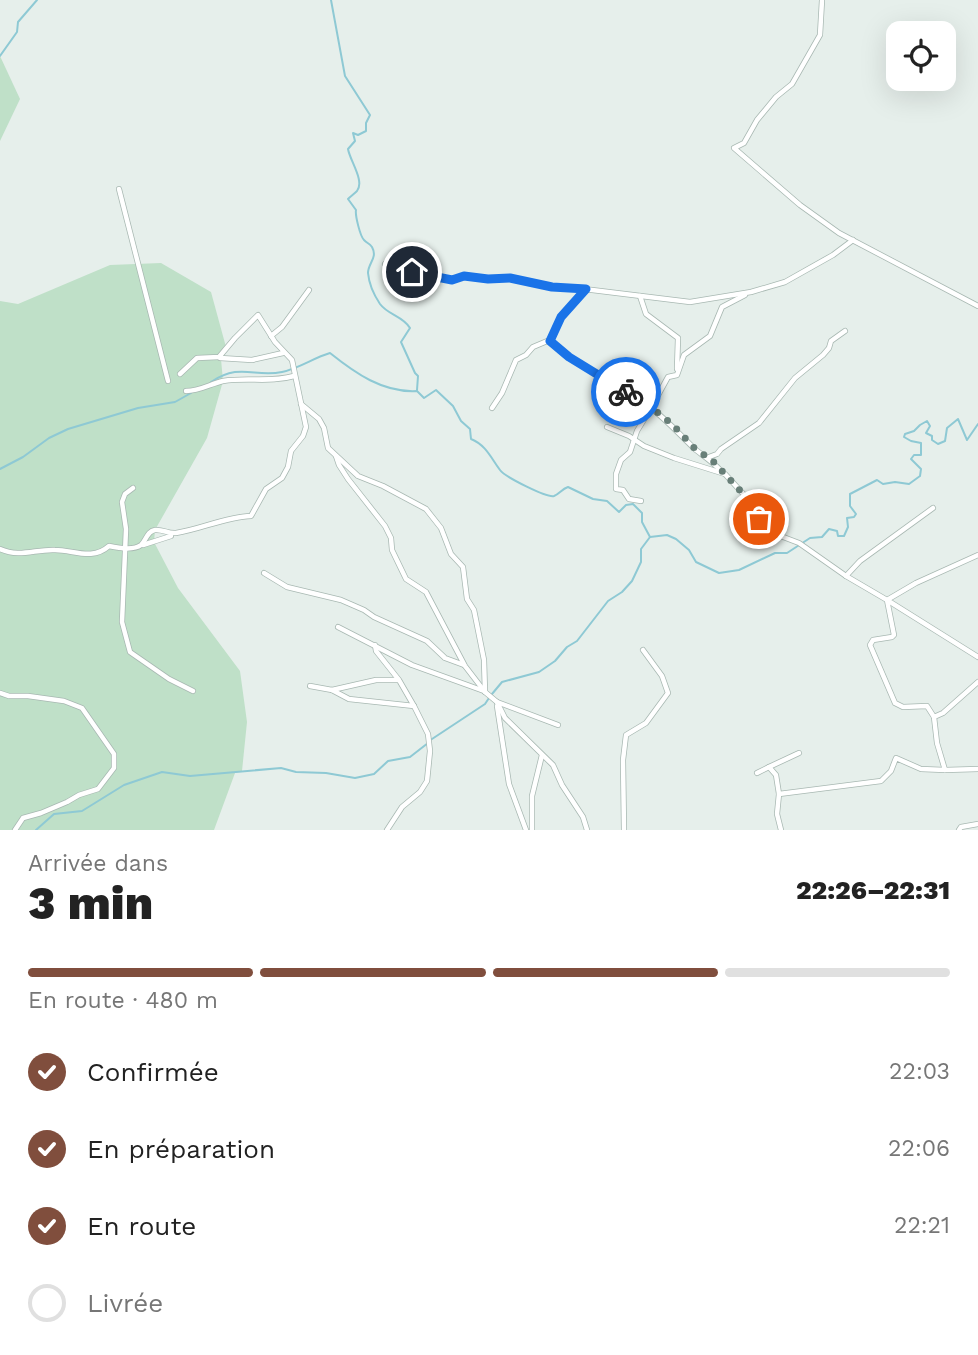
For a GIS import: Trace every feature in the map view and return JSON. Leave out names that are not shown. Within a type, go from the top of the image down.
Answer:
[{"type":"street","points":[[822,0],[820,35],[792,84],[776,97],[757,120],[744,143],[734,148],[800,205],[839,233],[978,306]]},
{"type":"street","points":[[119,189],[168,381]]},
{"type":"street","points":[[385,264],[394,269],[452,280],[464,276],[510,278],[552,287],[690,302],[751,292],[786,282],[853,240]]},
{"type":"street","points":[[492,408],[502,393],[516,360],[526,355],[533,347],[550,341],[561,317],[586,289]]},
{"type":"street","points":[[271,337],[282,327],[309,290]]},
{"type":"street","points":[[677,375],[684,355],[710,335],[722,307],[751,292]]},
{"type":"street","points":[[640,296],[646,314],[678,338],[677,375]]},
{"type":"street","points":[[0,549],[10,554],[54,550],[91,555],[109,546],[139,547],[175,533],[251,516],[266,489],[282,478],[291,452],[306,427],[292,360],[271,337],[258,315],[219,357]]},
{"type":"street","points":[[709,457],[759,423],[795,378],[824,355],[831,341],[845,331]]},
{"type":"street","points":[[550,341],[569,357],[652,408],[672,424],[698,452],[709,457],[747,498],[765,526],[778,535],[799,543],[846,576],[978,657]]},
{"type":"street","points":[[180,374],[197,358],[252,360],[284,354]]},
{"type":"street","points":[[641,501],[629,499],[623,490],[616,489],[616,474],[621,460],[629,454],[637,432],[668,377],[677,375]]},
{"type":"street","points":[[186,391],[195,391],[223,382],[258,379],[270,382],[295,376]]},
{"type":"street","points":[[301,404],[319,419],[324,428],[328,448],[358,476],[426,509],[441,528],[451,554],[463,567],[467,599],[474,610],[484,660],[485,692]]},
{"type":"street","points":[[607,427],[674,458],[724,474]]},
{"type":"street","points":[[336,455],[348,479],[385,526],[392,550],[406,579],[426,592],[465,666],[485,692],[497,702],[558,725]]},
{"type":"street","points":[[133,488],[125,494],[122,502],[125,529],[122,622],[130,652],[169,679],[193,691]]},
{"type":"street","points":[[846,576],[868,555],[933,508]]},
{"type":"street","points":[[139,547],[151,531],[175,533]]},
{"type":"street","points":[[887,600],[916,583],[978,555]]},
{"type":"street","points":[[264,573],[287,587],[341,600],[364,610],[427,641],[445,658],[465,666]]},
{"type":"street","points":[[887,600],[894,635],[873,640],[870,645],[895,703],[903,707],[926,706],[934,717],[937,744],[945,770]]},
{"type":"street","points":[[338,627],[412,665],[485,692]]},
{"type":"street","points":[[374,645],[414,706],[428,734],[430,751],[427,781],[420,792],[402,807],[387,830]]},
{"type":"street","points":[[624,830],[623,760],[626,735],[646,723],[668,692],[662,676],[643,650]]},
{"type":"street","points":[[332,690],[376,680],[399,680]]},
{"type":"street","points":[[934,717],[943,713],[978,682]]},
{"type":"street","points":[[310,686],[332,690],[349,699],[414,706]]},
{"type":"street","points":[[0,693],[64,701],[82,708],[114,754],[114,768],[98,789],[23,818],[15,830]]},
{"type":"street","points":[[497,702],[505,718],[553,765],[558,779],[583,817],[587,830]]},
{"type":"street","points":[[497,702],[509,784],[526,830]]},
{"type":"street","points":[[757,773],[799,753]]},
{"type":"street","points":[[532,830],[532,796],[542,754]]},
{"type":"street","points":[[779,794],[881,781],[891,771],[896,758],[921,769],[978,769]]},
{"type":"street","points":[[769,767],[776,775],[779,794],[777,814],[781,830]]},
{"type":"street","points":[[959,830],[961,827],[978,824]]},
{"type":"green space","points":[[0,56],[20,99],[0,141]]},
{"type":"green space","points":[[161,263],[211,292],[226,347],[221,359],[223,381],[207,438],[155,530],[154,542],[178,588],[240,671],[247,722],[242,771],[235,773],[214,830],[0,830],[0,301],[18,304],[110,265]]},
{"type":"waterway","points":[[0,56],[17,32],[18,22],[37,0]]},
{"type":"waterway","points":[[331,0],[345,76],[370,115],[366,131],[358,135],[353,133],[355,141],[348,149],[359,182],[357,191],[348,199],[356,210],[362,238],[374,251],[368,273],[374,293],[383,308],[410,328],[401,342],[418,376],[417,390]]},
{"type":"waterway","points":[[211,382],[231,373],[282,372],[330,353],[349,368],[381,385],[417,391],[424,398],[436,390],[453,406],[461,421],[470,429],[471,439],[484,448],[503,473],[550,496],[568,487],[593,499],[607,501],[619,512],[626,505],[633,504],[642,513],[642,522],[650,537]]},
{"type":"waterway","points":[[0,469],[68,429],[138,408],[175,402],[191,393]]},
{"type":"waterway","points":[[492,694],[502,682],[539,672],[577,641],[608,601],[632,581],[641,562],[641,549],[650,537],[667,535],[676,539],[689,550],[696,562],[719,573],[739,570],[775,553],[787,553],[810,538],[822,537],[829,529],[837,531],[838,536],[844,536],[848,527],[847,518],[856,514],[850,506],[850,494],[877,480],[883,484],[909,484],[920,476],[921,469],[911,459],[914,455],[921,455],[921,443],[911,441],[904,437],[905,434],[927,421],[930,426],[926,433],[938,444],[945,441],[947,428],[958,419],[967,440],[978,424]]},
{"type":"waterway","points":[[432,739],[485,704],[489,698]]},
{"type":"waterway","points":[[36,830],[54,814],[82,811],[124,785],[162,772],[190,776],[281,768],[355,778],[374,774],[388,761],[410,757],[428,743]]},
{"type":"way so far","points":[[626,392],[652,408],[672,424],[698,452],[709,457],[753,505],[759,519]]},
{"type":"route","points":[[412,272],[452,280],[464,276],[510,278],[552,287],[586,289],[561,317],[550,341],[569,357],[626,392]]}]
